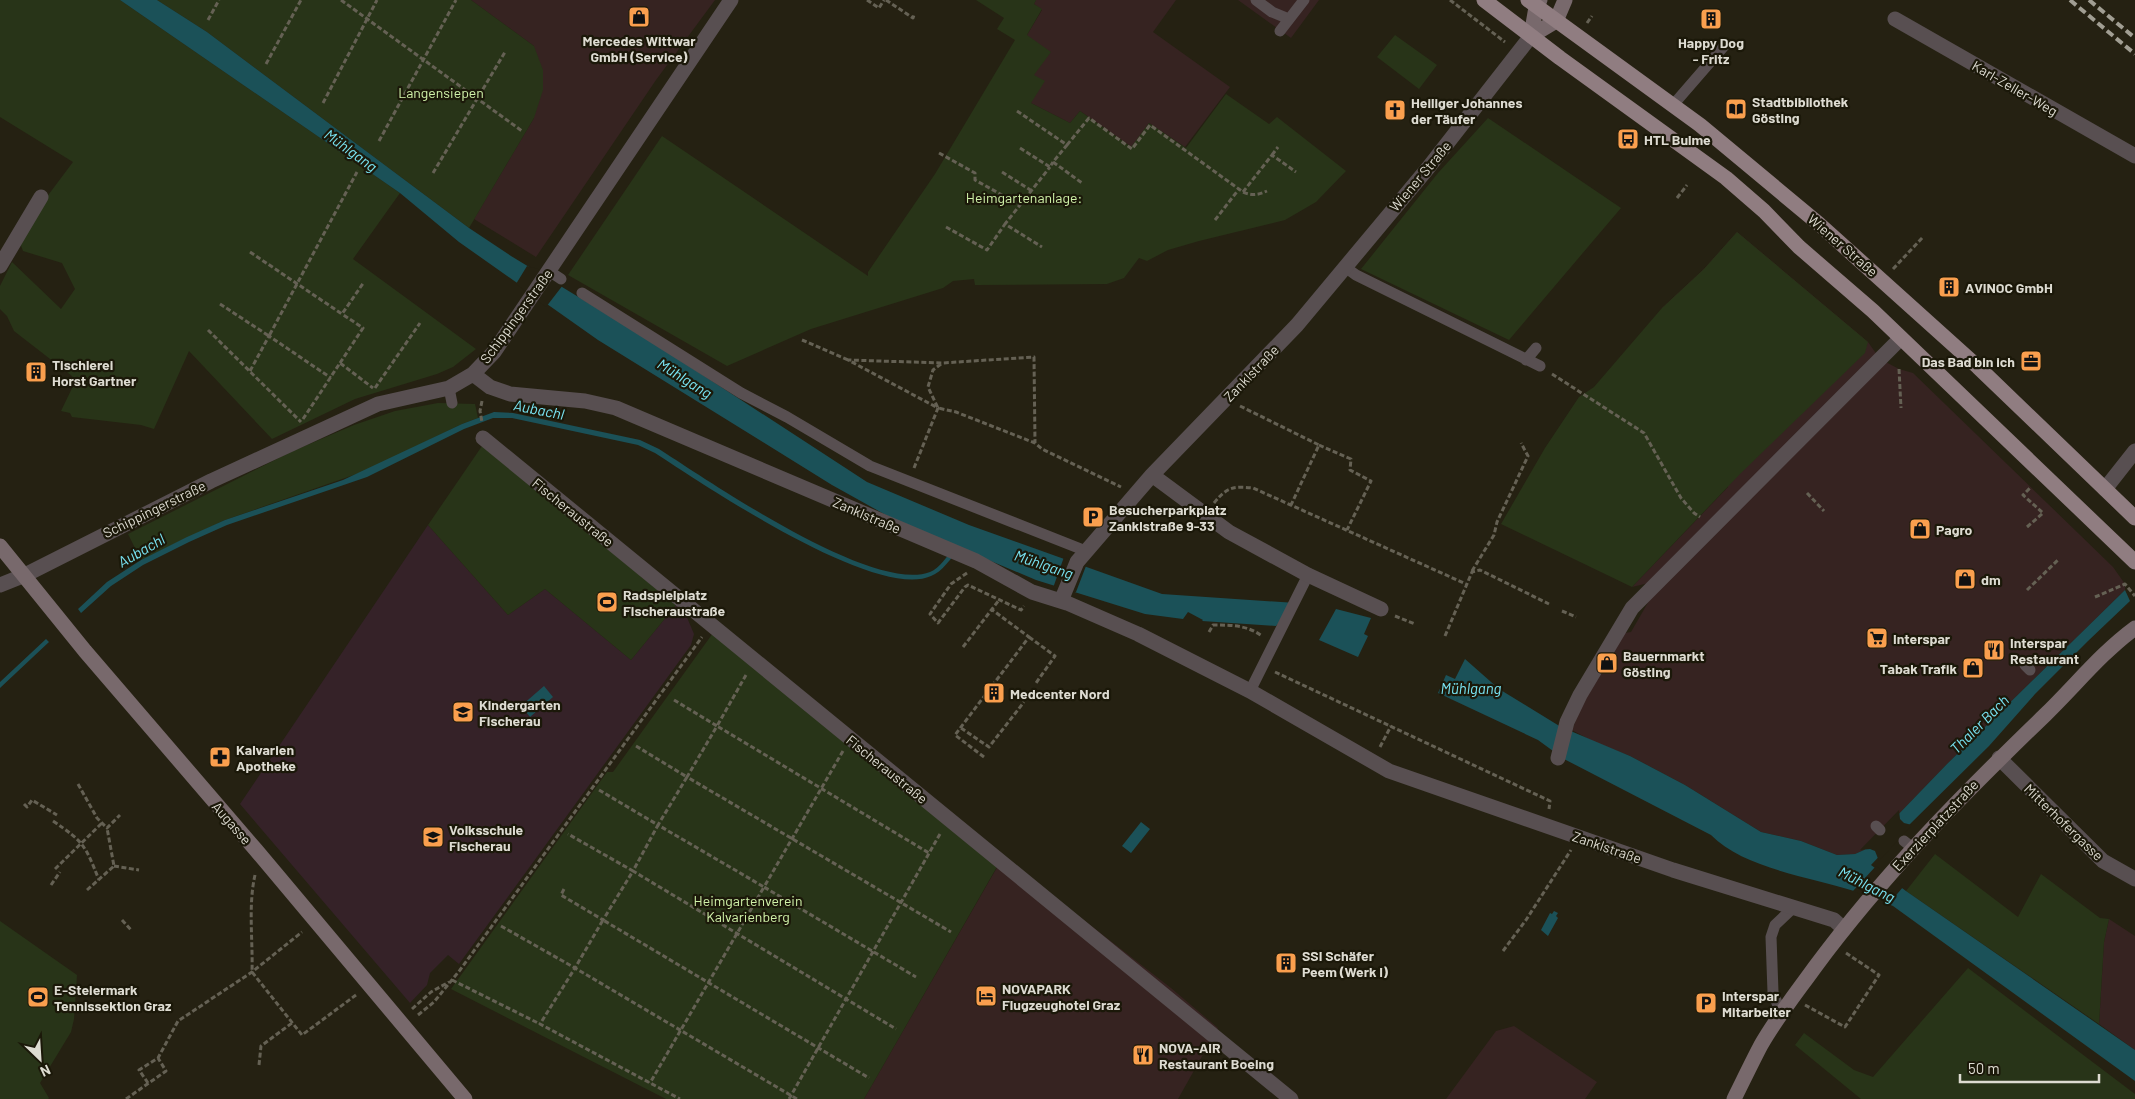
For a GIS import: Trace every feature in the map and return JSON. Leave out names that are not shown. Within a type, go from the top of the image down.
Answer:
[{"type":"main road","points":[[1484,0],[1726,178],[1901,338],[2135,562]]},
{"type":"main road","name":"Wiener Straße","points":[[1535,2],[1556,21],[1673,105],[1819,224],[1978,367],[2135,518]]},
{"type":"street","name":"Schippingerstraße","points":[[0,585],[25,575],[211,481],[378,404],[449,388],[473,374],[494,352],[530,299],[552,275],[731,0]]},
{"type":"street","points":[[1531,36],[1556,21],[1565,0]]},
{"type":"street","points":[[1531,36],[1535,2]]},
{"type":"street","name":"Karl-Zeller-Weg","points":[[1895,19],[2135,156]]},
{"type":"street","name":"Wiener Straße","points":[[1288,334],[1428,168],[1531,36]]},
{"type":"street","points":[[0,266],[41,197]]},
{"type":"street","name":"Zanklstraße","points":[[1063,597],[1081,556],[1152,475],[1288,334]]},
{"type":"street","points":[[1558,758],[1567,722],[1580,695],[1632,608],[1901,338]]},
{"type":"street","name":"Zanklstraße","points":[[473,374],[490,387],[510,394],[585,401],[616,408],[976,561],[1032,592],[1063,597],[1250,691],[1389,770],[1672,870],[1834,920],[1844,929]]},
{"type":"street","name":"Fischeraustraße","points":[[483,431],[712,625],[1291,1099]]},
{"type":"street","points":[[2105,489],[2135,451]]},
{"type":"street","points":[[1152,475],[1229,532],[1308,575],[1380,609]]},
{"type":"street","name":"Augasse","points":[[0,546],[85,651],[269,865],[465,1099]]},
{"type":"street","name":"Exerzierplatzstraße","points":[[1734,1099],[1762,1044],[1781,1014],[1844,929],[1890,874],[1909,845],[2046,713],[2104,654],[2135,628]]},
{"type":"street","name":"Mitterhofergasse","points":[[1999,758],[2103,861],[2135,879]]},
{"type":"lane","points":[[1256,0],[1272,12],[1289,20]]},
{"type":"lane","points":[[1280,30],[1304,0]]},
{"type":"lane","points":[[1673,105],[1725,45]]},
{"type":"lane","points":[[1345,267],[1356,275],[1540,366]]},
{"type":"lane","points":[[582,292],[741,393],[787,417],[870,466],[1081,556]]},
{"type":"lane","points":[[1526,360],[1536,348]]},
{"type":"lane","points":[[449,388],[452,403]]},
{"type":"lane","points":[[1250,691],[1261,665],[1282,631],[1308,575]]},
{"type":"lane","points":[[1781,1014],[1773,992],[1771,937],[1775,925],[1793,908]]},
{"type":"path","points":[[208,20],[219,0]]},
{"type":"path","points":[[266,64],[301,0]]},
{"type":"path","points":[[341,0],[522,131]]},
{"type":"path","points":[[323,103],[378,0]]},
{"type":"path","points":[[379,141],[456,0]]},
{"type":"path","points":[[867,0],[879,8],[885,0],[912,18],[914,15]]},
{"type":"path","points":[[1450,0],[1494,32],[1506,42],[1507,47]]},
{"type":"path","points":[[1586,24],[1592,16]]},
{"type":"path","points":[[433,173],[505,52]]},
{"type":"path","points":[[1017,111],[1067,145]]},
{"type":"path","points":[[946,226],[986,250],[1089,118],[1132,149],[1150,125],[1243,192],[1249,195],[1258,195],[1267,191]]},
{"type":"path","points":[[1243,192],[1278,147]]},
{"type":"path","points":[[1020,148],[1050,167]]},
{"type":"path","points":[[940,153],[975,172],[975,180],[1020,205]]},
{"type":"path","points":[[1272,155],[1296,172]]},
{"type":"path","points":[[1053,162],[1082,183]]},
{"type":"path","points":[[250,372],[357,172]]},
{"type":"path","points":[[1002,172],[1032,191]]},
{"type":"path","points":[[1676,198],[1687,185]]},
{"type":"path","points":[[1215,220],[1239,189]]},
{"type":"path","points":[[1006,224],[1042,247]]},
{"type":"path","points":[[1893,270],[1923,238]]},
{"type":"path","points":[[208,330],[300,421],[331,378],[363,328],[250,252]]},
{"type":"path","points":[[342,314],[364,282]]},
{"type":"path","points":[[220,304],[331,378]]},
{"type":"path","points":[[340,363],[376,390],[420,323]]},
{"type":"path","points":[[802,340],[848,360],[863,370],[938,408],[956,412],[1035,443],[1134,496]]},
{"type":"path","points":[[848,360],[942,363],[1034,357],[1035,443]]},
{"type":"path","points":[[907,482],[938,408],[928,387],[934,370],[942,363]]},
{"type":"path","points":[[1540,366],[1644,433],[1681,498],[1694,513],[1716,525]]},
{"type":"path","points":[[1899,369],[1901,408]]},
{"type":"path","points":[[483,398],[480,411],[483,431]]},
{"type":"path","name":"Zanklstraße","points":[[1233,402],[1351,459],[1350,470],[1371,481],[1347,530]]},
{"type":"path","points":[[1444,636],[1466,584],[1494,535],[1497,522],[1528,456],[1521,443]]},
{"type":"path","points":[[1291,505],[1319,445]]},
{"type":"path","points":[[1205,514],[1227,489],[1240,486],[1253,488],[1466,584]]},
{"type":"path","points":[[2027,527],[2042,512],[2023,495],[2030,488]]},
{"type":"path","points":[[1807,493],[1824,511]]},
{"type":"path","points":[[2027,590],[2059,560]]},
{"type":"path","points":[[968,585],[964,587],[936,624],[930,614],[951,584],[964,576],[976,561]]},
{"type":"path","points":[[1472,572],[1480,570],[1549,604]]},
{"type":"path","points":[[963,647],[999,600],[968,585],[964,576]]},
{"type":"path","points":[[2095,597],[2125,584],[2135,596]]},
{"type":"path","points":[[991,609],[1055,656],[1036,683]]},
{"type":"path","points":[[1380,609],[1415,624]]},
{"type":"path","points":[[1562,611],[1576,618]]},
{"type":"path","points":[[418,1015],[434,1002],[452,980],[712,625]]},
{"type":"path","points":[[1209,632],[1213,625],[1251,628],[1273,643]]},
{"type":"path","points":[[984,757],[956,736],[1029,637]]},
{"type":"path","points":[[1261,665],[1550,802]]},
{"type":"path","points":[[540,1024],[633,871],[749,670]]},
{"type":"path","points":[[674,700],[929,853]]},
{"type":"path","points":[[961,728],[989,747],[1024,702]]},
{"type":"path","points":[[1372,761],[1392,726]]},
{"type":"path","points":[[636,746],[951,932]]},
{"type":"path","points":[[650,1083],[845,747]]},
{"type":"path","points":[[78,784],[97,818],[107,828],[114,866]]},
{"type":"path","points":[[599,790],[916,976]]},
{"type":"path","points":[[24,804],[27,807],[32,800],[57,816]]},
{"type":"path","points":[[107,828],[120,815]]},
{"type":"path","points":[[53,821],[86,848],[99,880]]},
{"type":"path","points":[[55,869],[102,823]]},
{"type":"path","points":[[790,1097],[943,829]]},
{"type":"path","points":[[568,834],[896,1029]]},
{"type":"path","points":[[1503,951],[1526,920],[1579,837]]},
{"type":"path","points":[[114,866],[139,870]]},
{"type":"path","points":[[87,890],[114,866]]},
{"type":"path","points":[[52,885],[60,872]]},
{"type":"path","points":[[255,875],[250,894],[253,944],[252,972],[302,1035],[356,995]]},
{"type":"path","points":[[564,889],[562,895],[869,1078]]},
{"type":"path","points":[[122,920],[132,931]]},
{"type":"path","points":[[501,926],[790,1097],[798,1099]]},
{"type":"path","points":[[148,1083],[140,1070],[158,1058],[178,1021],[252,972],[302,932]]},
{"type":"path","points":[[1802,1004],[1845,1027],[1879,975],[1843,952]]},
{"type":"path","points":[[412,1009],[431,992],[452,980]]},
{"type":"path","points":[[452,980],[540,1024],[680,1099]]},
{"type":"path","points":[[259,1065],[260,1046],[292,1023]]},
{"type":"path","points":[[126,1099],[166,1071],[158,1058]]},
{"type":"shaded area","points":[[471,0],[715,0],[656,80],[536,257],[474,219],[534,118],[534,46]]},
{"type":"shaded area","points":[[1036,0],[1176,0],[1153,32],[1230,87],[1185,147],[1149,123],[1132,147],[1080,111],[1070,123],[1031,103],[1034,76],[1027,35],[1042,10],[1034,4]]},
{"type":"shaded area","points":[[1238,0],[1319,0],[1291,38]]},
{"type":"shaded area","points":[[1737,232],[1868,342],[1880,359],[1899,369],[1913,373],[2113,567],[2125,584],[2125,590],[1947,764],[1864,850],[1855,854],[1837,855],[1801,841],[1761,832],[1685,785],[1630,756],[1592,741],[1572,730],[1610,635],[1631,632],[1661,580],[1632,587],[1728,487],[1662,308],[1704,269]]},
{"type":"shaded area","points":[[428,525],[508,615],[545,589],[631,660],[676,605],[686,615],[694,634],[691,645],[459,964],[448,955],[430,973],[427,985],[410,1003],[240,804]]},
{"type":"shaded area","points":[[1003,857],[1171,988],[1218,1028],[1178,1099],[864,1099]]},
{"type":"shaded area","points":[[2109,919],[2135,936],[2135,1050],[2099,1024],[2104,942]]},
{"type":"shaded area","points":[[1514,1026],[1597,1082],[1585,1099],[1446,1099],[1496,1031]]},
{"type":"green space","points":[[0,0],[120,0],[400,193],[353,259],[476,349],[453,367],[437,374],[355,399],[272,439],[189,351],[154,429],[141,425],[72,417],[70,413],[61,411],[75,382],[72,376],[14,331],[7,316],[0,309],[0,286],[12,262],[61,309],[75,289],[62,263],[23,251],[20,243],[46,198],[73,162],[0,117]]},
{"type":"green space","name":"Langensiepen","points":[[157,0],[471,0],[534,46],[543,70],[543,90],[534,118],[469,228],[207,32]]},
{"type":"green space","name":"Heimgartenanlage:","points":[[976,0],[1036,0],[1034,4],[1042,9],[1027,35],[1051,52],[1034,75],[1045,81],[1031,103],[1070,123],[1080,111],[1131,147],[1149,123],[1186,148],[1226,94],[1269,124],[1277,117],[1346,171],[1316,202],[1285,220],[1168,250],[1147,261],[1139,258],[1124,278],[1107,284],[975,285],[974,279],[953,281],[943,288],[811,329],[727,366],[568,275],[662,136],[868,276],[868,272],[935,174],[1015,40],[997,29],[1004,18]]},
{"type":"green space","points":[[1395,35],[1437,65],[1419,89],[1377,57]]},
{"type":"green space","points":[[1488,118],[1621,208],[1509,340],[1361,269],[1438,173]]},
{"type":"green space","points":[[1737,232],[1868,342],[1865,353],[1740,474],[1632,587],[1501,524],[1545,448],[1579,397],[1594,387],[1662,308],[1704,269]]},
{"type":"green space","points":[[438,403],[475,404],[478,418],[365,471],[225,520],[141,560],[128,534],[293,451],[354,425],[395,411]]},
{"type":"green space","points":[[482,446],[676,605],[631,660],[545,589],[508,615],[428,525]]},
{"type":"green space","name":"Heimgartenverein Kalvarienberg","points":[[713,633],[998,865],[864,1099],[666,1099],[451,989],[607,772],[613,772]]},
{"type":"green space","points":[[1935,854],[2018,917],[2041,874],[2100,918],[2109,919],[2104,942],[2099,1024],[1906,891]]},
{"type":"green space","name":"E-Steiermark Tennissektion Graz","points":[[0,921],[77,975],[74,1019],[71,1032],[40,1083],[48,1099],[0,1099]]},
{"type":"green space","points":[[1968,968],[2135,1094],[2135,1099],[1861,1099],[1795,1045],[1804,1033],[1854,1070],[1873,1077]]},
{"type":"water","name":"Mühlgang","points":[[120,0],[157,0],[207,32],[469,228],[511,256],[646,338],[867,482],[969,525],[1162,594],[1296,603],[1276,626],[1202,621],[1188,612],[1183,619],[1145,614],[1036,580],[979,556],[958,550],[943,568],[931,576],[905,579],[872,572],[832,557],[791,536],[749,513],[655,453],[638,445],[512,418],[493,418],[464,429],[367,477],[227,525],[189,542],[143,565],[111,586],[81,613],[78,609],[107,582],[141,560],[187,537],[225,520],[343,480],[462,424],[494,412],[513,413],[640,440],[659,449],[751,508],[792,531],[870,567],[904,574],[930,572],[940,565],[954,548],[920,534],[832,485],[598,340],[459,242],[400,193]]},
{"type":"water","points":[[2125,590],[2130,601],[2035,694],[1989,746],[1871,865],[2135,1050],[2135,1081],[1893,906],[1837,886],[1759,864],[1741,856],[1711,835],[1564,759],[1538,740],[1438,693],[1446,675],[1455,679],[1465,659],[1499,689],[1561,727],[1630,756],[1685,785],[1761,832],[1801,841],[1837,855],[1855,854],[1864,850],[1947,764]]},
{"type":"water","points":[[1336,609],[1371,618],[1364,634],[1368,636],[1358,657],[1319,640]]},
{"type":"water","points":[[46,639],[49,642],[0,688],[0,682]]},
{"type":"water","points":[[544,686],[553,697],[530,717],[521,706]]},
{"type":"water","points":[[1141,822],[1150,829],[1131,853],[1122,846]]},
{"type":"water","points":[[1554,911],[1558,913],[1556,916],[1558,918],[1548,936],[1541,930],[1550,913],[1552,914]]},
{"type":"pier","points":[[527,266],[538,269],[563,285],[546,307],[516,284]]},
{"type":"pier","points":[[1064,557],[1086,566],[1076,592],[1070,593],[1053,588]]},
{"type":"pier","points":[[1899,810],[1900,819],[1904,823],[1912,825],[1879,861],[1875,851],[1870,849],[1860,850]]},
{"type":"pier","points":[[1876,866],[1903,887],[1887,906],[1853,891]]},
{"type":"railway","points":[[2070,0],[2135,54]]},
{"type":"railway","points":[[2089,0],[2135,38]]},
{"type":"place","name":"Mercedes Wittwar GmbH (Service)","points":[[639,17]]},
{"type":"place","name":"Happy Dog - Fritz","points":[[1711,19]]},
{"type":"place","name":"Stadtbibliothek Gösting","points":[[1736,109]]},
{"type":"place","name":"Heiliger Johannes der Täufer","points":[[1395,110]]},
{"type":"place","name":"HTL Bulme","points":[[1628,139]]},
{"type":"place","name":"AVINOC GmbH","points":[[1949,287]]},
{"type":"place","name":"Das Bad bin ich","points":[[2031,361]]},
{"type":"place","name":"Tischlerei Horst Gartner","points":[[36,372]]},
{"type":"place","name":"Besucherparkplatz Zanklstraße 9-33","points":[[1093,517]]},
{"type":"place","name":"Pagro","points":[[1920,529]]},
{"type":"place","name":"dm","points":[[1965,579]]},
{"type":"place","name":"Radspielplatz Fischeraustraße","points":[[607,602]]},
{"type":"place","name":"Interspar","points":[[1877,638]]},
{"type":"place","name":"Interspar Restaurant","points":[[1994,650]]},
{"type":"place","name":"Bauernmarkt Gösting","points":[[1607,663]]},
{"type":"place","name":"Tabak Trafik","points":[[1973,668]]},
{"type":"place","name":"Medcenter Nord","points":[[994,693]]},
{"type":"place","name":"Kindergarten Fischerau","points":[[463,712]]},
{"type":"place","name":"Kalvarien Apotheke","points":[[220,757]]},
{"type":"place","name":"Volksschule Fischerau","points":[[433,837]]},
{"type":"place","name":"SSI Schäfer Peem (Werk I)","points":[[1286,963]]},
{"type":"place","name":"NOVAPARK Flugzeughotel Graz","points":[[986,996]]},
{"type":"place","name":"E-Steiermark Tennissektion Graz","points":[[38,997]]},
{"type":"place","name":"Interspar Mitarbeiter","points":[[1706,1003]]},
{"type":"place","name":"NOVA-AIR Restaurant Boeing","points":[[1143,1055]]},
{"type":"water label","name":"Aubachl","points":[[539,409]]},
{"type":"water label","name":"Aubachl","points":[[141,550]]},
{"type":"water label","name":"Thaler Bach","points":[[1979,724]]}]
